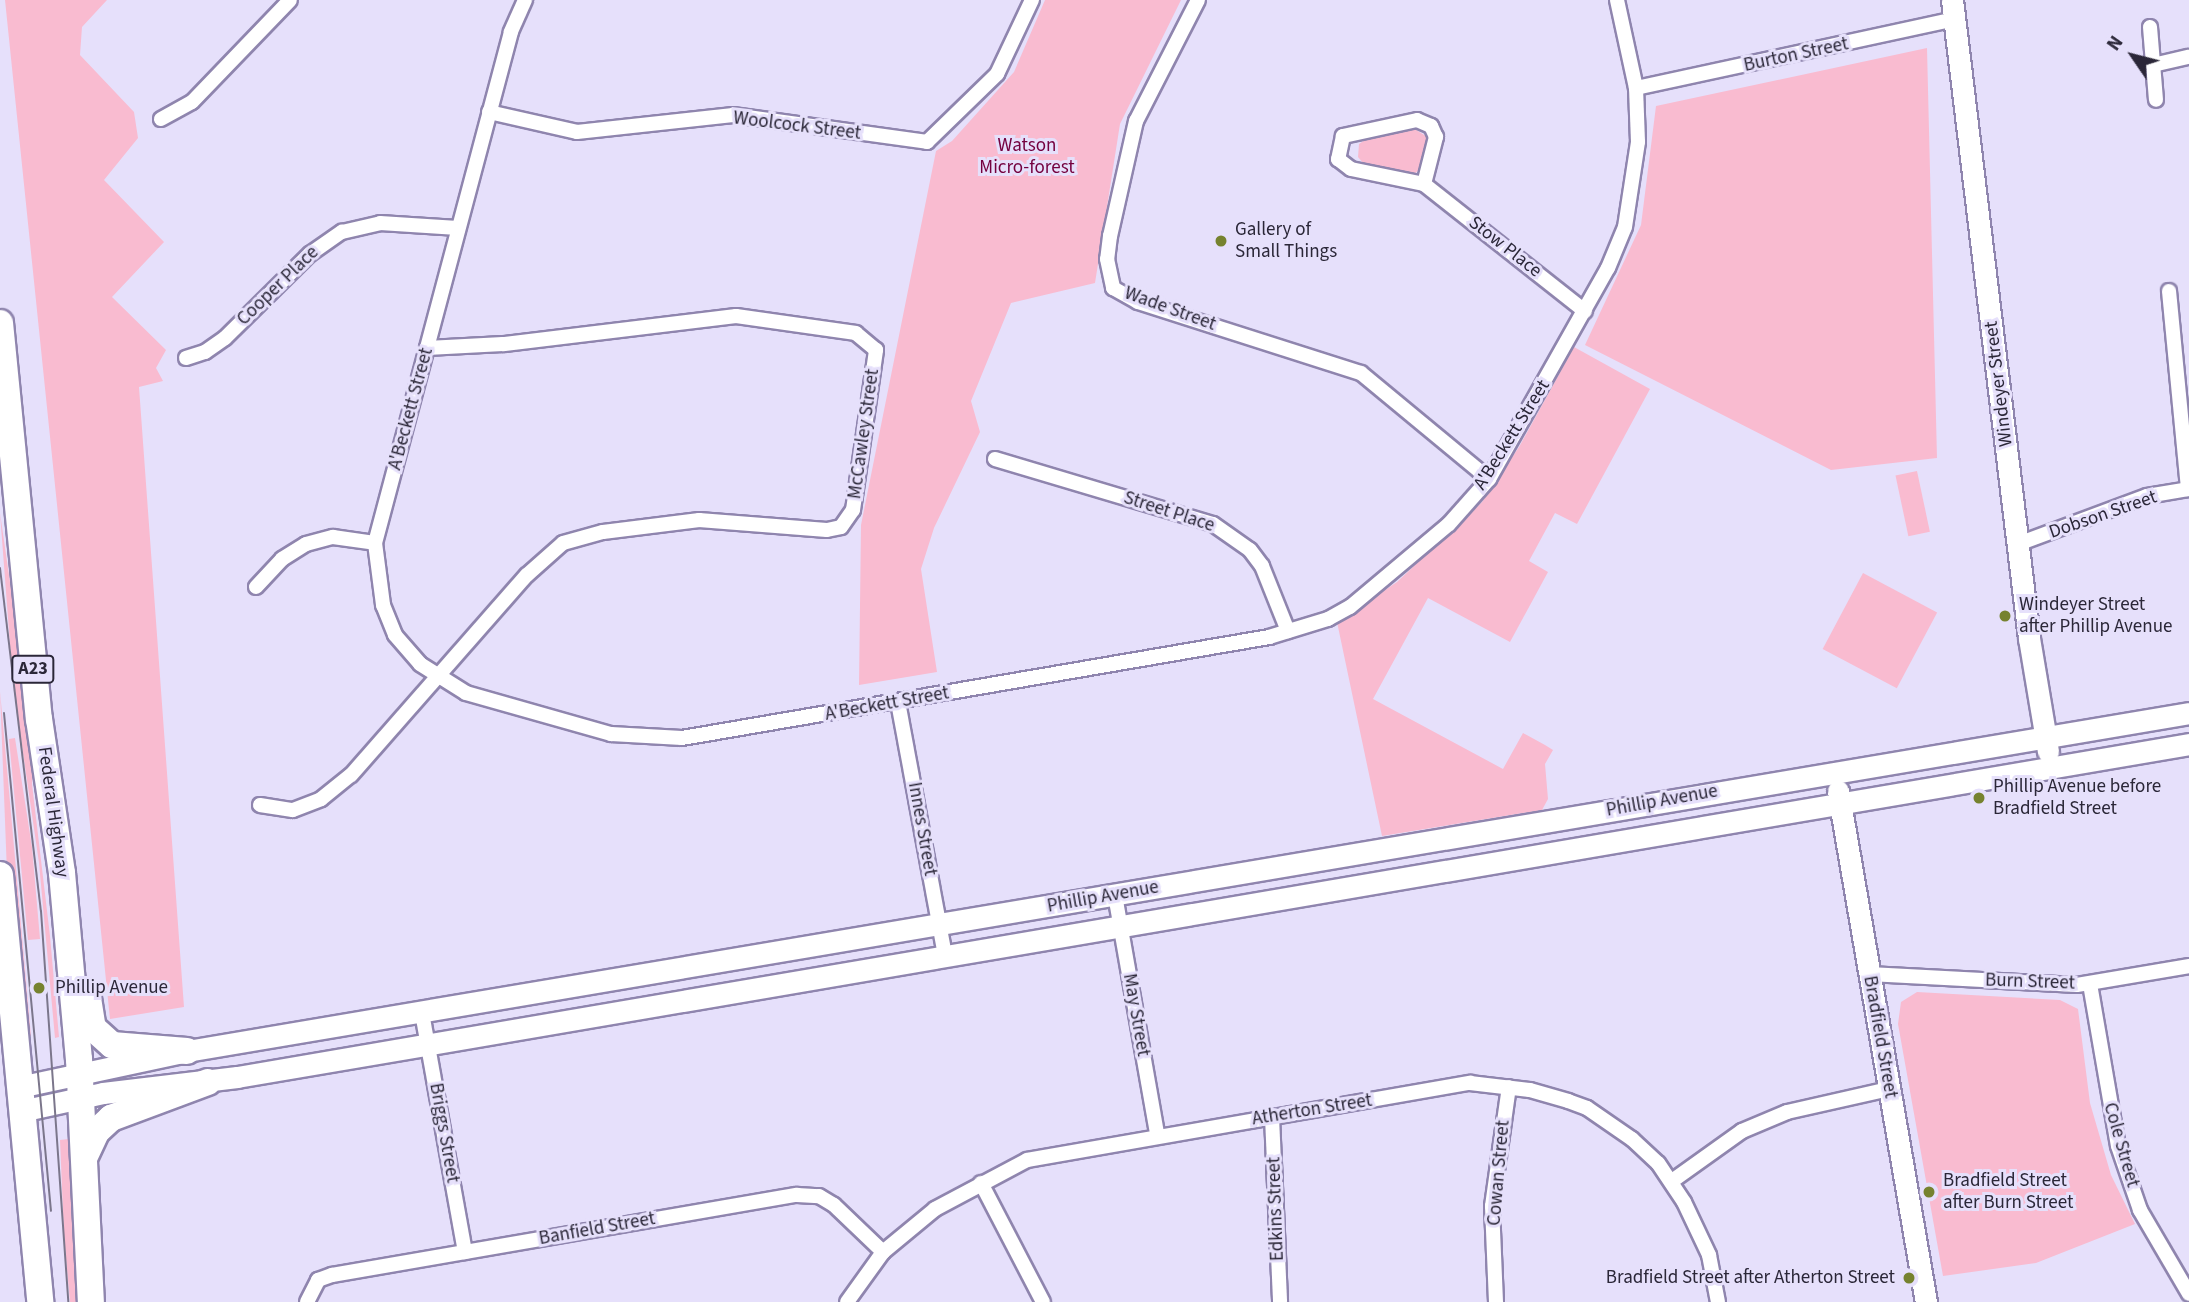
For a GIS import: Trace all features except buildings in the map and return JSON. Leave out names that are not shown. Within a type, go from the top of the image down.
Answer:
[{"type":"highway","name":"Federal Highway","points":[[0,323],[3,417],[38,719],[62,873],[81,1086],[91,1302]]},
{"type":"highway","points":[[62,873],[80,904],[90,1013],[96,1031],[118,1047],[164,1046],[187,1051]]},
{"type":"highway","points":[[0,875],[40,1302]]},
{"type":"highway","points":[[85,1156],[96,1132],[111,1118],[208,1082]]},
{"type":"main road","name":"Windeyer Street","points":[[1954,10],[2018,544],[2050,767]]},
{"type":"main road","name":"Phillip Avenue","points":[[20,1099],[81,1086],[187,1051],[2189,713]]},
{"type":"main road","name":"Phillip Avenue","points":[[81,1086],[208,1082],[2189,744]]},
{"type":"main road","name":"Bradfield Street","points":[[1836,772],[1839,803],[1926,1302]]},
{"type":"street","points":[[161,119],[192,102],[290,0]]},
{"type":"street","name":"A'Beckett Street","points":[[525,0],[489,112],[375,543],[383,604],[395,635],[437,677],[466,693],[611,734],[650,738],[710,735],[1288,631],[1350,607],[1449,524],[1489,479],[1585,311],[1625,227],[1637,142],[1636,88],[1617,0]]},
{"type":"street","name":"Woolcock Street","points":[[489,112],[577,132],[733,115],[927,142],[997,74],[1032,0]]},
{"type":"street","name":"Wade Street","points":[[1198,0],[1145,99],[1129,142],[1107,259],[1113,288],[1138,302],[1361,373],[1489,479]]},
{"type":"street","name":"Burton Street","points":[[1636,88],[1954,10]]},
{"type":"street","points":[[2150,27],[2156,100]]},
{"type":"street","points":[[2153,65],[2189,57]]},
{"type":"street","name":"Stow Place","points":[[1424,184],[1436,137],[1431,126],[1417,120],[1343,136],[1338,159],[1351,169],[1424,184],[1585,311]]},
{"type":"street","name":"Cooper Place","points":[[186,358],[205,352],[225,338],[310,254],[342,232],[380,223],[458,228]]},
{"type":"street","points":[[2169,290],[2189,489]]},
{"type":"street","name":"McCawley Street","points":[[260,806],[293,810],[321,799],[351,775],[527,575],[572,540],[699,520],[841,527],[853,510],[876,350],[856,333],[736,316],[503,345],[427,348]]},
{"type":"street","name":"Street Place","points":[[995,459],[1213,524],[1250,550],[1262,566],[1288,631]]},
{"type":"street","name":"Dobson Street","points":[[2018,544],[2147,496],[2189,489]]},
{"type":"street","points":[[256,587],[282,559],[306,544],[333,537],[375,543]]},
{"type":"street","name":"Innes Street","points":[[898,702],[945,956]]},
{"type":"street","name":"May Street","points":[[1115,895],[1157,1134]]},
{"type":"street","name":"Burn Street","points":[[1869,974],[2090,984],[2189,966]]},
{"type":"street","name":"Cole Street","points":[[2090,984],[2118,1146],[2140,1210],[2189,1294]]},
{"type":"street","name":"Briggs Street","points":[[422,1013],[465,1252]]},
{"type":"street","name":"Atherton Street","points":[[847,1302],[883,1252],[935,1209],[1027,1160],[1157,1134],[1470,1083],[1509,1087],[1587,1108],[1632,1139],[1672,1181],[1709,1255],[1718,1302]]},
{"type":"street","name":"Cowan Street","points":[[1496,1302],[1492,1206],[1509,1087]]},
{"type":"street","points":[[1672,1181],[1742,1131],[1787,1112],[1889,1089]]},
{"type":"street","name":"Edkins Street","points":[[1272,1117],[1280,1302]]},
{"type":"street","points":[[981,1183],[1043,1302]]},
{"type":"street","name":"Banfield Street","points":[[307,1302],[318,1280],[332,1275],[797,1195],[820,1196],[834,1205],[883,1252]]},
{"type":"green space","points":[[5,0],[107,0],[82,27],[80,55],[134,112],[138,138],[104,180],[164,242],[112,297],[166,350],[156,368],[163,381],[139,387],[184,1007],[110,1019]]},
{"type":"green space","name":"Watson Micro-forest","points":[[1045,0],[1181,0],[1120,124],[1095,283],[1011,303],[971,401],[980,432],[934,528],[921,569],[937,672],[859,685],[861,525],[936,151],[952,141],[1014,72]]},
{"type":"green space","points":[[1927,48],[1937,458],[1831,470],[1585,345],[1641,225],[1656,106]]},
{"type":"green space","points":[[1413,128],[1429,138],[1420,169],[1411,177],[1363,163],[1358,157],[1359,144],[1369,137]]},
{"type":"green space","points":[[1574,347],[1650,389],[1577,524],[1555,513],[1529,561],[1548,572],[1510,642],[1428,598],[1373,699],[1503,769],[1523,733],[1545,745],[1553,750],[1545,764],[1548,799],[1542,810],[1382,836],[1337,622],[1397,582],[1482,502],[1519,447]]},
{"type":"green space","points":[[1917,471],[1930,532],[1908,536],[1895,476]]},
{"type":"green space","points":[[0,513],[35,755],[32,784],[50,936],[59,1037],[55,1038],[39,863],[13,684]]},
{"type":"green space","points":[[1863,573],[1937,612],[1897,688],[1823,649]]},
{"type":"green space","points":[[0,691],[31,1036],[24,1037],[8,899]]},
{"type":"green space","points":[[15,738],[32,847],[40,939],[28,940],[9,739]]},
{"type":"green space","points":[[1917,992],[2060,1000],[2078,1009],[2090,1103],[2111,1175],[2135,1224],[2036,1263],[1943,1276],[1898,1024],[1901,1002]]},
{"type":"green space","points":[[69,1139],[80,1302],[70,1302],[64,1236],[60,1140]]},
{"type":"tram line","points":[[0,568],[41,911],[68,1302]]},
{"type":"tram line","points":[[4,713],[51,1211]]},
{"type":"place","name":"Gallery of Small Things","points":[[1221,241]]},
{"type":"place","name":"Windeyer Street after Phillip Avenue","points":[[2005,616]]},
{"type":"place","name":"Phillip Avenue before Bradfield Street","points":[[1979,798]]},
{"type":"place","name":"Phillip Avenue","points":[[39,988]]},
{"type":"place","name":"Bradfield Street after Burn Street","points":[[1929,1192]]},
{"type":"place","name":"Bradfield Street after Atherton Street","points":[[1909,1278]]}]
